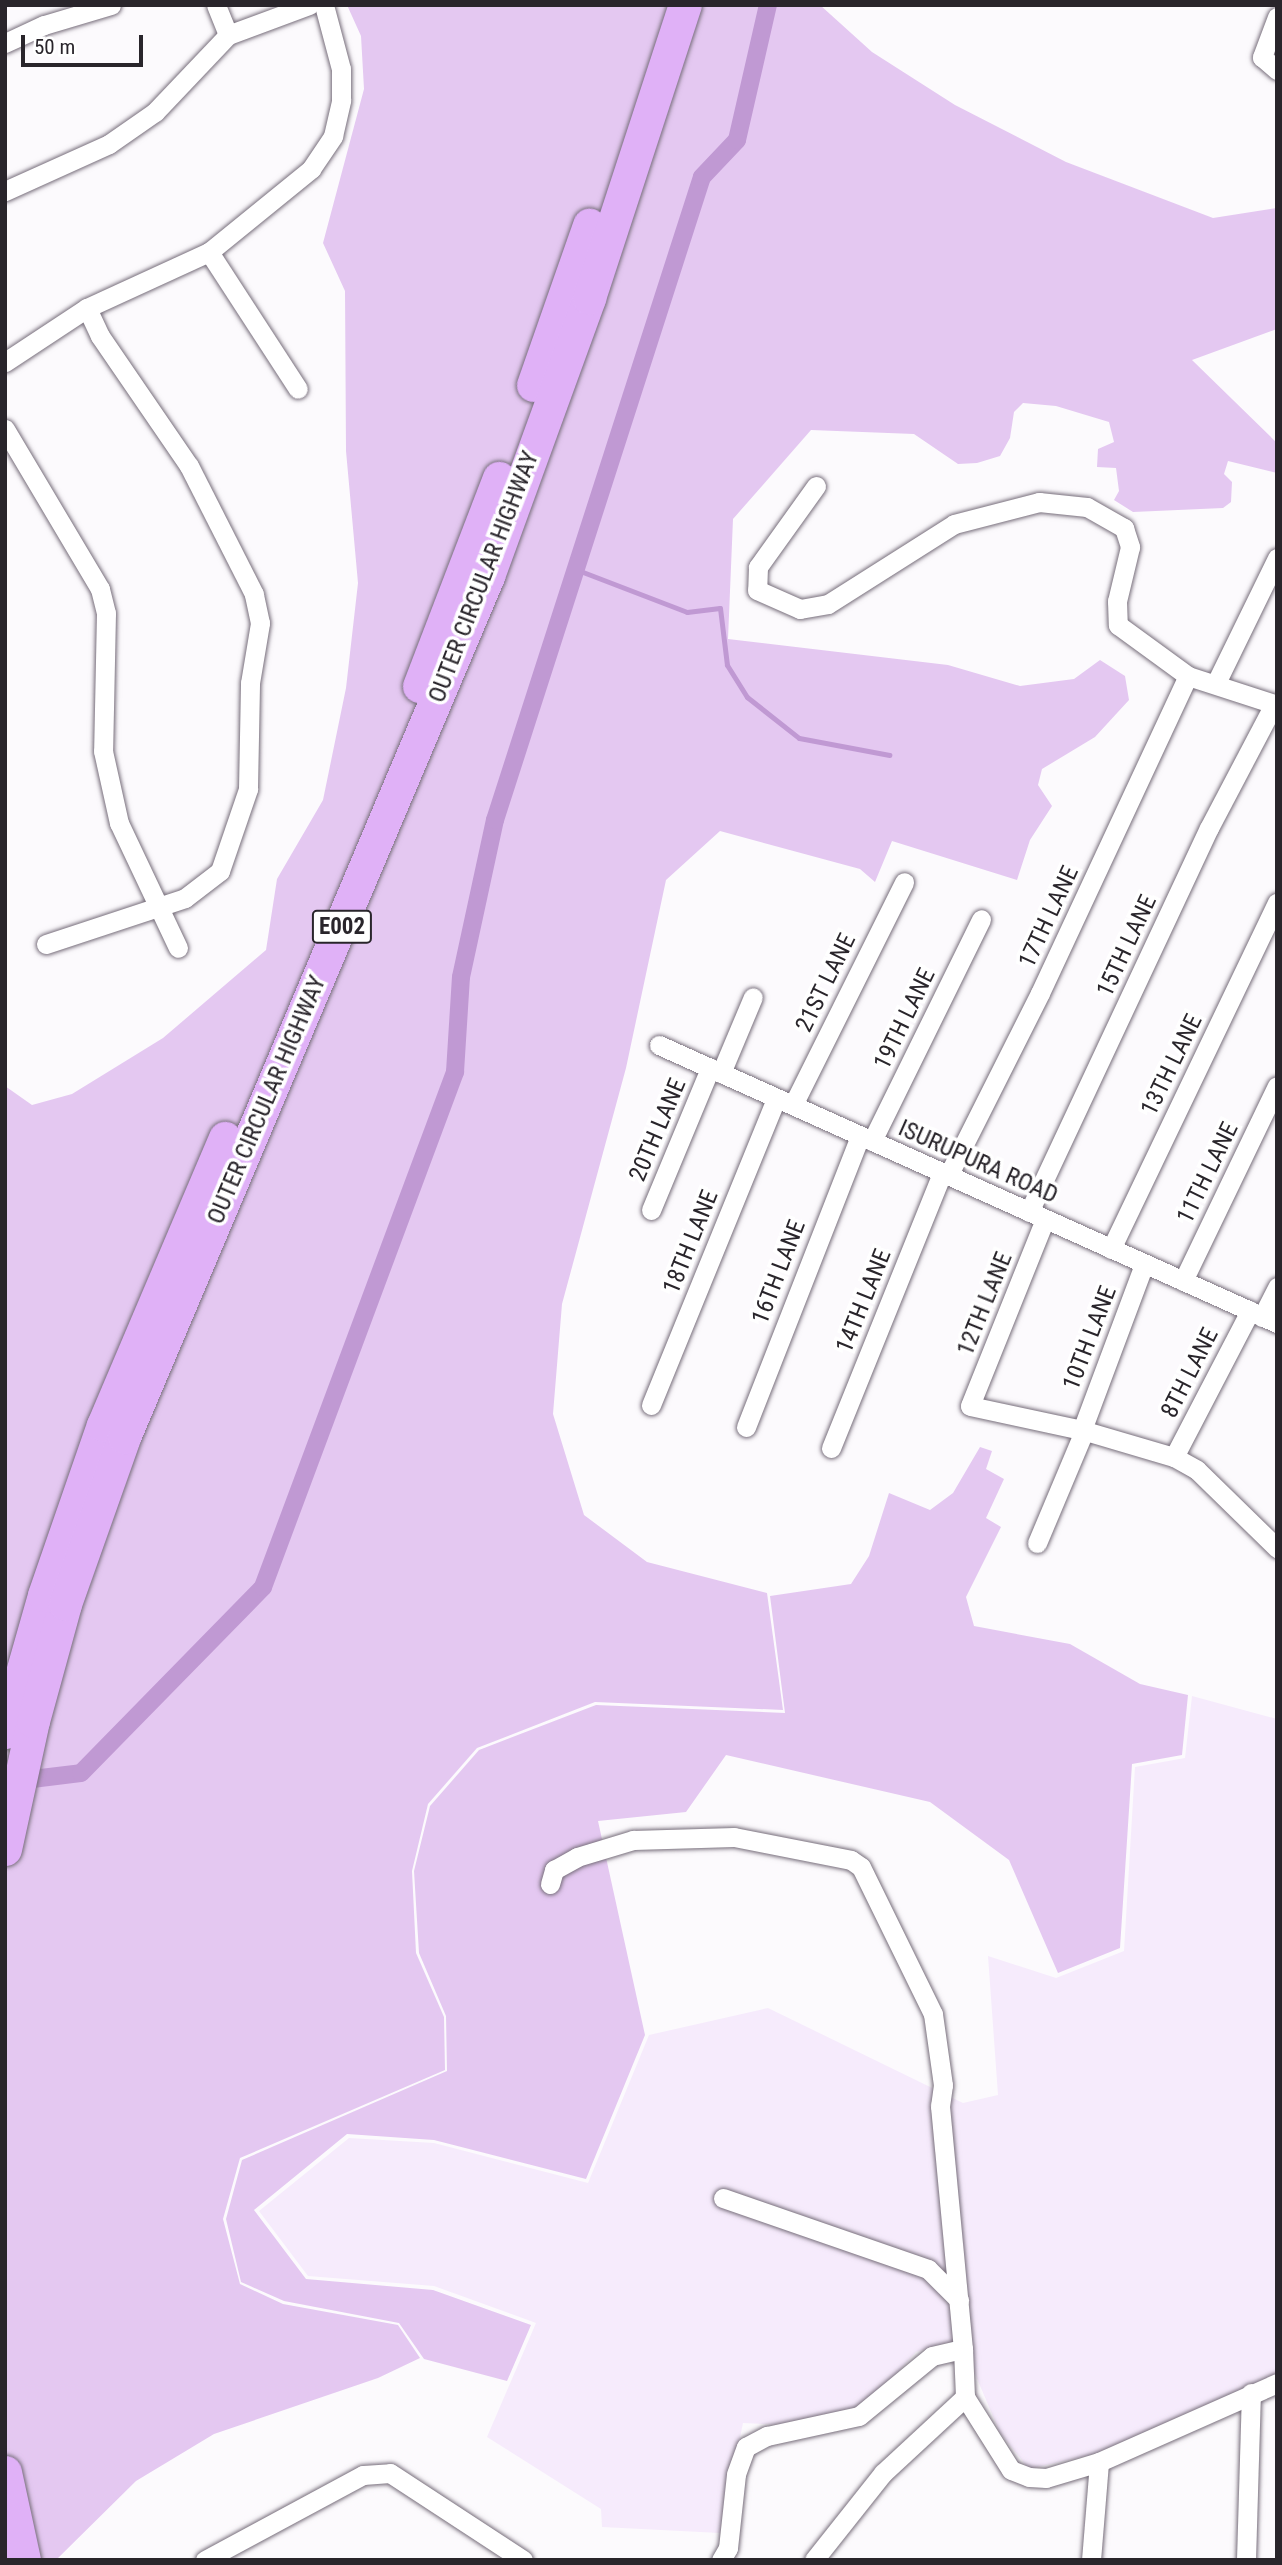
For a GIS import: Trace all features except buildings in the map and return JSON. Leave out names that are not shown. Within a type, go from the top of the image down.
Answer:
[{"type":"highway","name":"OUTER CIRCULAR HIGHWAY","points":[[5,1732],[44,1595],[103,1426],[428,662],[508,455],[609,170],[661,5]]},
{"type":"highway","name":"OUTER CIRCULAR HIGHWAY","points":[[5,1849],[33,1721],[65,1604],[124,1437],[488,576],[589,298],[685,5]]},
{"type":"highway","points":[[5,2472],[24,2560]]},
{"type":"street","points":[[5,43],[44,25],[110,5]]},
{"type":"street","points":[[216,5],[228,34]]},
{"type":"street","points":[[5,191],[109,144],[155,112],[228,34],[309,5]]},
{"type":"street","points":[[5,362],[87,308],[209,252],[311,169],[333,136],[341,100],[341,69],[324,5]]},
{"type":"street","points":[[1277,17],[1262,57],[1277,70]]},
{"type":"street","points":[[209,252],[298,389]]},
{"type":"street","points":[[46,944],[185,898],[220,871],[234,840],[248,789],[250,683],[260,623],[254,594],[189,466],[100,336],[87,308]]},
{"type":"street","points":[[5,429],[100,589],[106,613],[103,751],[119,823],[178,948]]},
{"type":"street","points":[[816,486],[758,568],[757,590],[800,609],[828,604],[954,524],[1039,502],[1087,507],[1124,528],[1130,547],[1117,601],[1118,625],[1188,676],[1275,704]]},
{"type":"street","points":[[1216,683],[1277,558]]},
{"type":"street","name":"17TH LANE","points":[[945,1174],[1040,993],[1188,676]]},
{"type":"street","name":"15TH LANE","points":[[1037,1215],[1209,828],[1275,704]]},
{"type":"street","name":"21ST LANE","points":[[784,1102],[904,882]]},
{"type":"street","name":"13TH LANE","points":[[1111,1249],[1277,904]]},
{"type":"street","name":"19TH LANE","points":[[866,1138],[981,919]]},
{"type":"street","name":"20TH LANE","points":[[651,1210],[715,1071],[753,997]]},
{"type":"street","name":"ISURUPURA ROAD","points":[[659,1045],[1263,1317]]},
{"type":"street","name":"11TH LANE","points":[[1183,1281],[1277,1086]]},
{"type":"street","name":"18TH LANE","points":[[651,1405],[784,1102]]},
{"type":"street","name":"16TH LANE","points":[[746,1427],[866,1138]]},
{"type":"street","name":"14TH LANE","points":[[831,1448],[945,1174]]},
{"type":"street","name":"12TH LANE","points":[[1037,1215],[971,1406],[1083,1430]]},
{"type":"street","name":"10TH LANE","points":[[1037,1543],[1083,1430],[1144,1264]]},
{"type":"street","name":"8TH LANE","points":[[1174,1457],[1263,1317],[1277,1287]]},
{"type":"street","points":[[1083,1430],[1174,1457],[1197,1470],[1275,1543]]},
{"type":"street","points":[[550,1884],[554,1870],[578,1857],[633,1840],[734,1837],[851,1860],[862,1867],[933,2014],[965,2397],[1011,2470],[1046,2479],[1099,2462],[1277,2383]]},
{"type":"street","points":[[723,2198],[928,2269],[959,2300]]},
{"type":"street","points":[[721,2560],[728,2548],[736,2474],[746,2447],[767,2436],[859,2416],[932,2356],[963,2348]]},
{"type":"street","points":[[1246,2560],[1251,2393]]},
{"type":"street","points":[[814,2560],[883,2473],[965,2397]]},
{"type":"street","points":[[1091,2560],[1099,2462]]},
{"type":"street","points":[[205,2560],[363,2475],[390,2473],[523,2560]]},
{"type":"shaded area","points":[[347,5],[820,5],[872,52],[955,105],[1066,162],[1213,218],[1277,208],[1277,329],[1192,360],[1277,443],[1277,473],[1228,461],[1224,474],[1232,482],[1231,502],[1223,508],[1133,512],[1114,500],[1119,491],[1116,468],[1097,467],[1098,449],[1114,442],[1109,422],[1056,406],[1023,403],[1014,412],[1010,438],[1000,456],[977,463],[958,464],[914,434],[811,430],[733,519],[728,639],[948,665],[1020,686],[1074,679],[1100,660],[1125,676],[1129,700],[1095,737],[1042,769],[1038,785],[1052,806],[1030,840],[1017,880],[892,841],[875,882],[860,869],[720,831],[666,880],[626,1068],[562,1304],[553,1414],[584,1515],[647,1562],[767,1593],[783,1710],[595,1702],[477,1748],[428,1804],[412,1871],[416,1953],[444,2017],[445,2070],[240,2158],[223,2219],[240,2284],[283,2304],[398,2325],[420,2358],[378,2378],[214,2434],[136,2481],[56,2560],[5,2560],[5,1086],[32,1105],[72,1094],[163,1038],[266,950],[277,879],[323,800],[346,688],[358,583],[346,451],[345,291],[323,243],[364,89],[361,36]]},
{"type":"shaded area","points":[[980,1447],[992,1451],[986,1469],[1004,1479],[986,1518],[1001,1527],[966,1597],[974,1626],[1070,1644],[1140,1684],[1188,1695],[1182,1755],[1132,1764],[1120,1948],[1058,1973],[1009,1860],[930,1802],[726,1755],[686,1812],[598,1821],[645,2035],[586,2179],[434,2140],[347,2134],[254,2210],[306,2279],[433,2290],[531,2325],[507,2381],[424,2359],[399,2323],[284,2301],[241,2282],[226,2219],[242,2160],[447,2071],[446,2016],[419,1953],[414,1871],[430,1806],[479,1750],[596,1705],[785,1713],[770,1596],[851,1584],[869,1556],[889,1493],[930,1510],[953,1493]]},
{"type":"shaded area","points":[[1192,1696],[1277,1719],[1277,2385],[1095,2454],[1029,2469],[1000,2433],[962,2343],[946,2343],[916,2352],[863,2410],[808,2426],[743,2423],[720,2533],[602,2527],[601,2509],[487,2437],[536,2323],[434,2286],[308,2276],[259,2211],[349,2138],[434,2143],[588,2183],[649,2035],[768,2008],[963,2103],[998,2095],[988,1956],[1056,1978],[1124,1951],[1135,1767],[1185,1758]]},
{"type":"waterway","points":[[16,1781],[81,1773],[263,1587],[455,1072],[461,977],[495,820],[702,177],[737,140],[768,5]]},
{"type":"waterway","points":[[575,569],[687,612],[720,608],[727,665],[747,697],[799,738],[889,755]]}]
